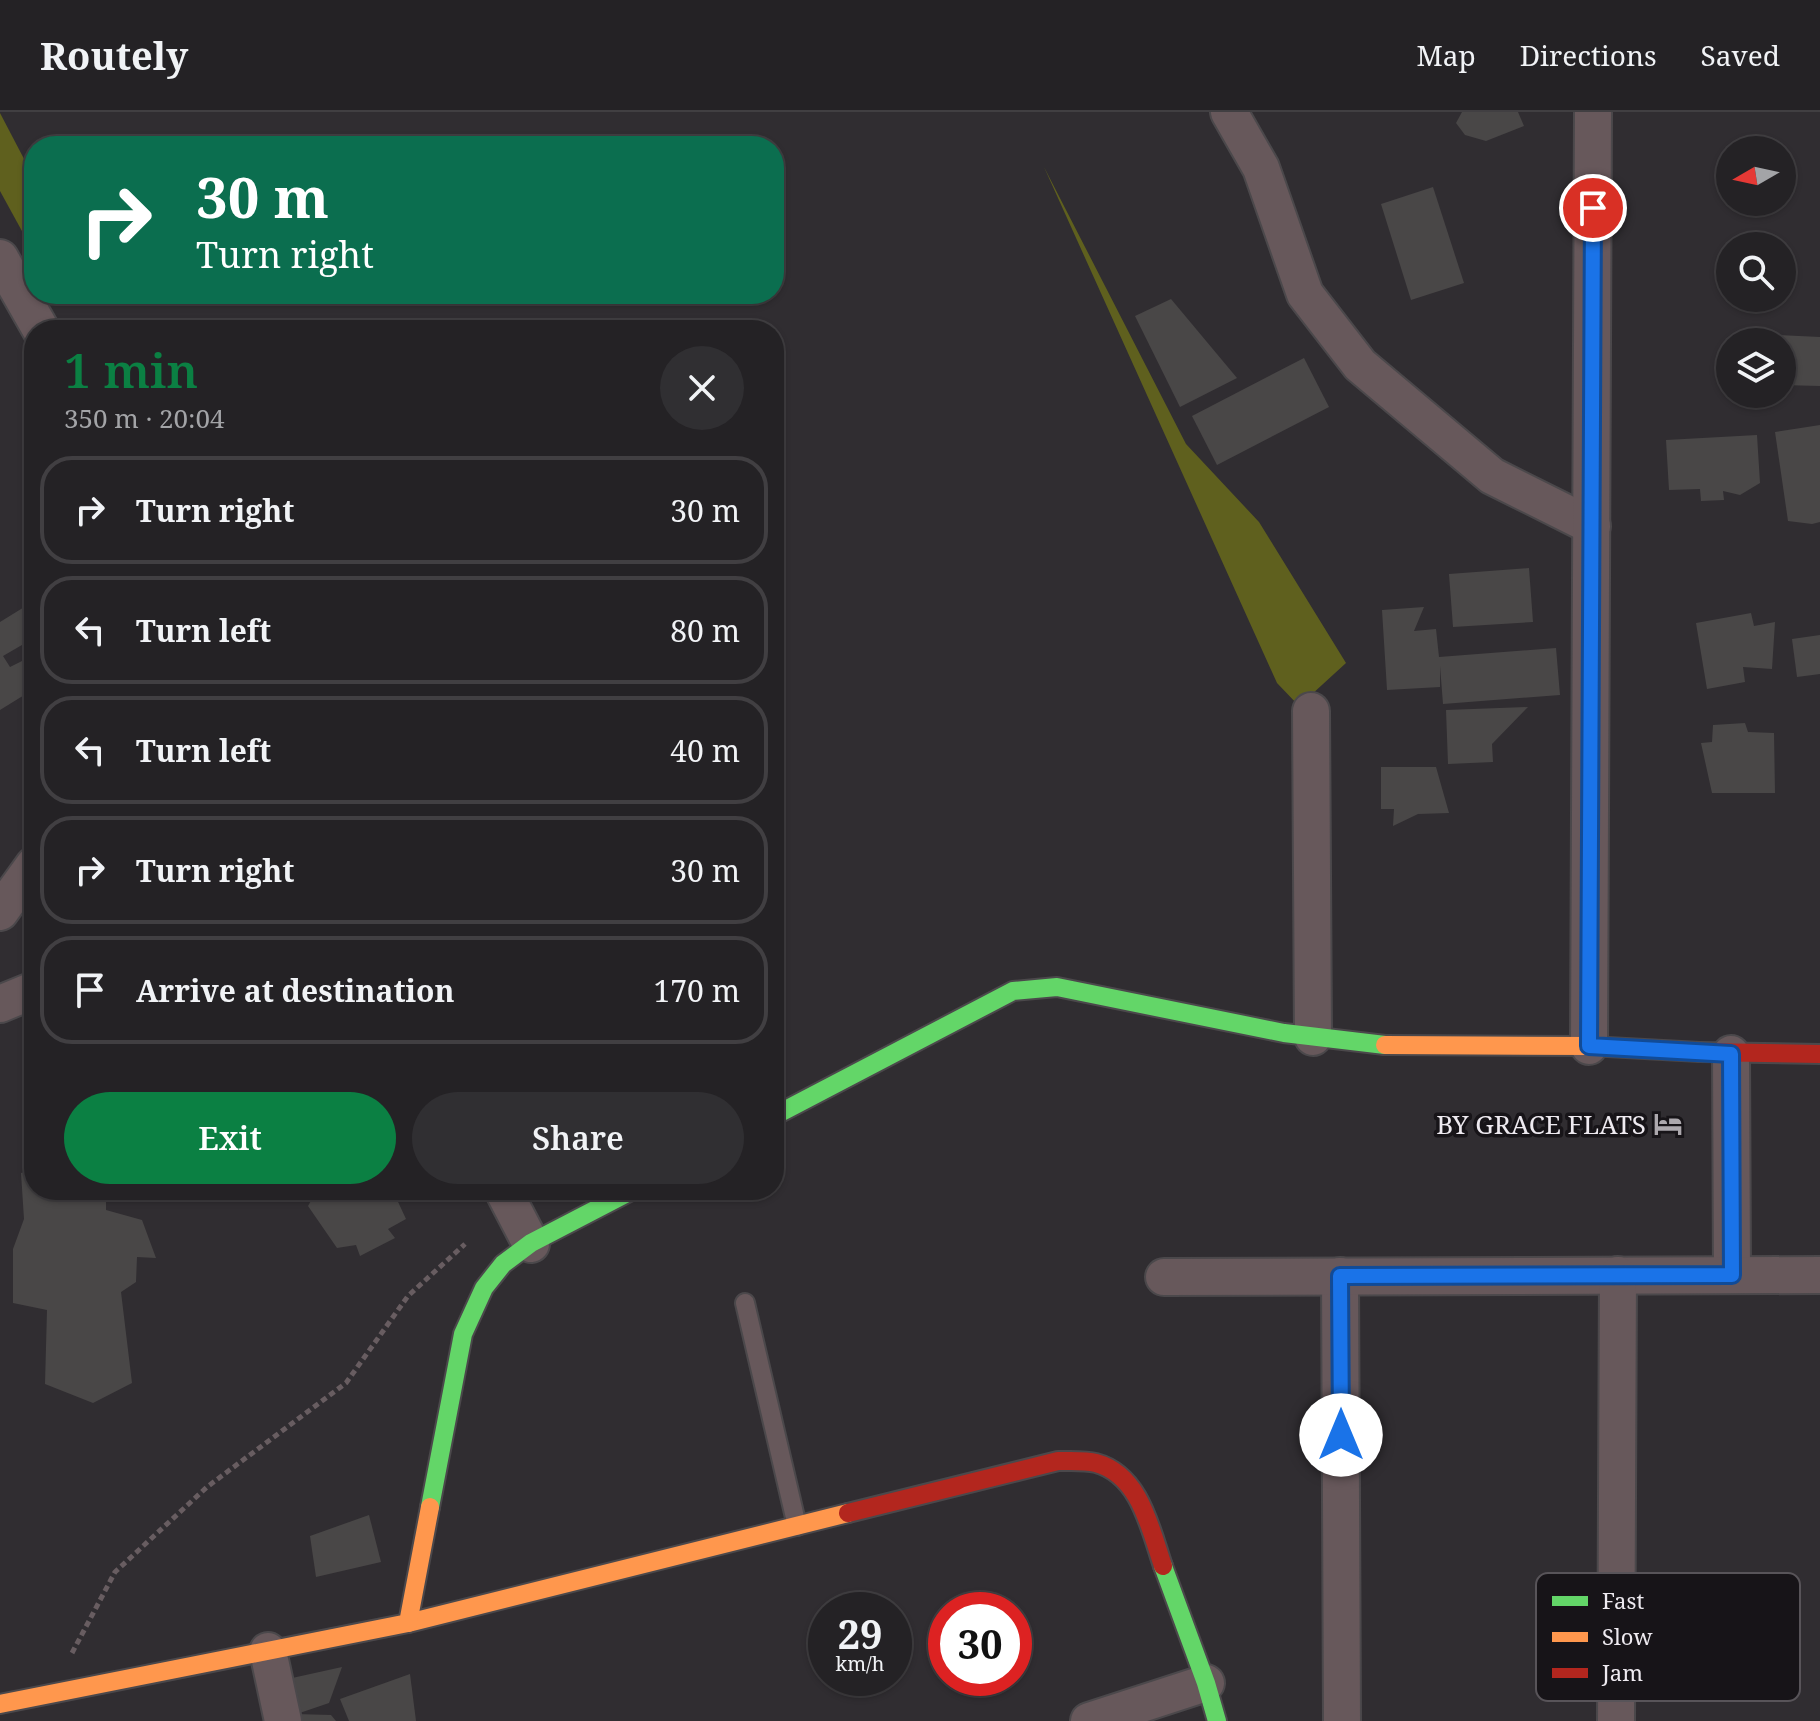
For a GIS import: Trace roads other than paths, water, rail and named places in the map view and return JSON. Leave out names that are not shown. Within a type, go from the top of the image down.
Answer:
[{"type":"street","points":[[1229,112],[1261,168],[1305,294],[1360,365],[1492,476],[1592,526]]},
{"type":"street","points":[[1589,1046],[1593,112]]},
{"type":"street","points":[[0,258],[24,300]]},
{"type":"street","points":[[1311,711],[1313,1037]]},
{"type":"street","points":[[0,860],[24,864]]},
{"type":"street","points":[[0,912],[24,879]]},
{"type":"street","points":[[784,1111],[1013,991],[1034,987],[1090,992],[1313,1037],[1370,1045],[1589,1046],[1731,1054],[1820,1054]]},
{"type":"street","points":[[0,1004],[24,994]]},
{"type":"street","points":[[1731,1054],[1732,1275]]},
{"type":"street","points":[[508,1200],[531,1244]]},
{"type":"street","points":[[408,1623],[463,1334],[479,1296],[502,1265],[531,1244],[614,1200]]},
{"type":"street","points":[[1617,1573],[1618,1275]]},
{"type":"street","points":[[1164,1277],[1820,1275]]},
{"type":"street","points":[[1340,1276],[1342,1721]]},
{"type":"street","points":[[0,1704],[408,1623],[1058,1461],[1094,1462],[1117,1471],[1138,1497],[1217,1721]]},
{"type":"street","points":[[268,1651],[283,1721]]},
{"type":"street","points":[[1089,1721],[1206,1683]]},
{"type":"street","points":[[1616,1701],[1616,1721]]},
{"type":"lane","points":[[745,1303],[797,1526]]},
{"type":"place","name":"BY GRACE FLATS","points":[[1668,1124]]}]
